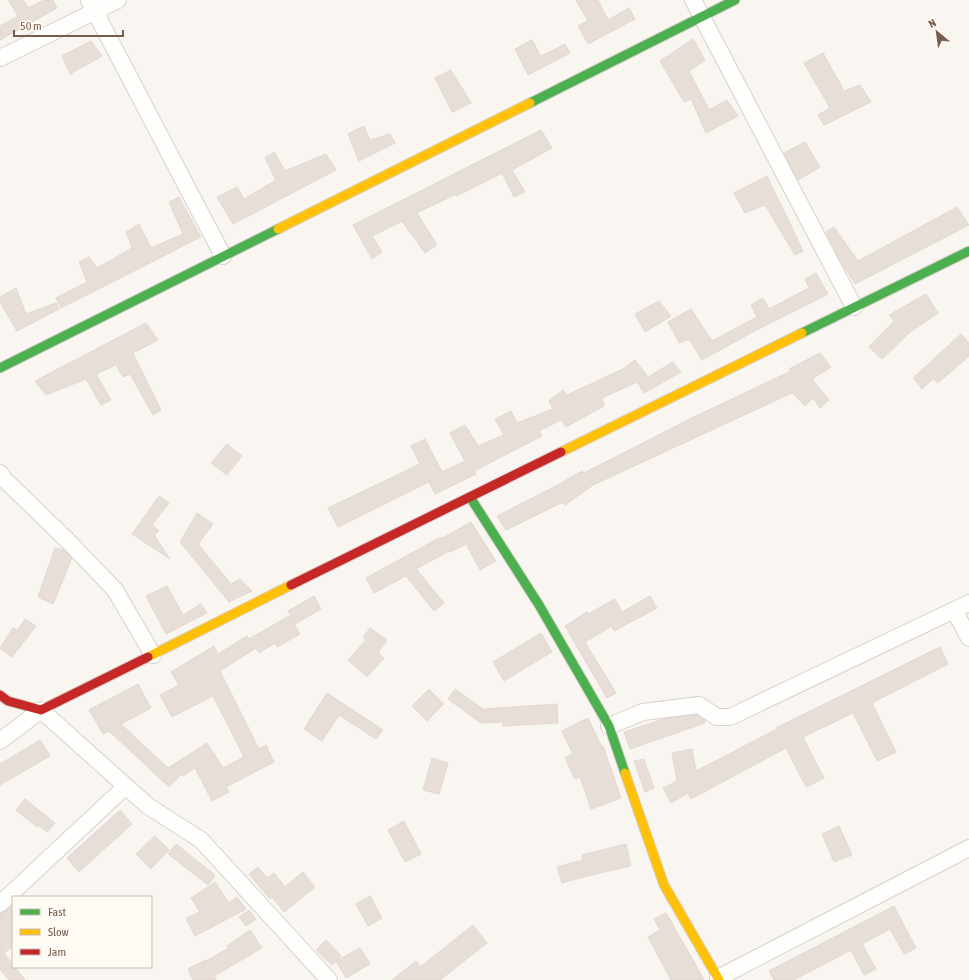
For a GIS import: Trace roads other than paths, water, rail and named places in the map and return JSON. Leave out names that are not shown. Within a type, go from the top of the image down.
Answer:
[{"type":"street","points":[[0,58],[91,6],[118,0]]},
{"type":"street","points":[[693,0],[854,307]]},
{"type":"street","points":[[0,368],[735,0]]},
{"type":"street","points":[[91,6],[223,256]]},
{"type":"street","points":[[0,741],[41,710],[969,251]]},
{"type":"street","points":[[0,473],[4,479],[67,540],[115,590],[153,655]]},
{"type":"street","points":[[470,497],[539,605],[609,726],[664,885],[719,979],[969,848]]},
{"type":"street","points":[[609,726],[643,712],[699,705],[717,717],[730,717],[969,603]]},
{"type":"street","points":[[954,610],[969,638]]},
{"type":"street","points":[[0,695],[8,701],[41,710],[148,806],[201,840],[328,980]]},
{"type":"street","points":[[0,904],[126,786]]}]
